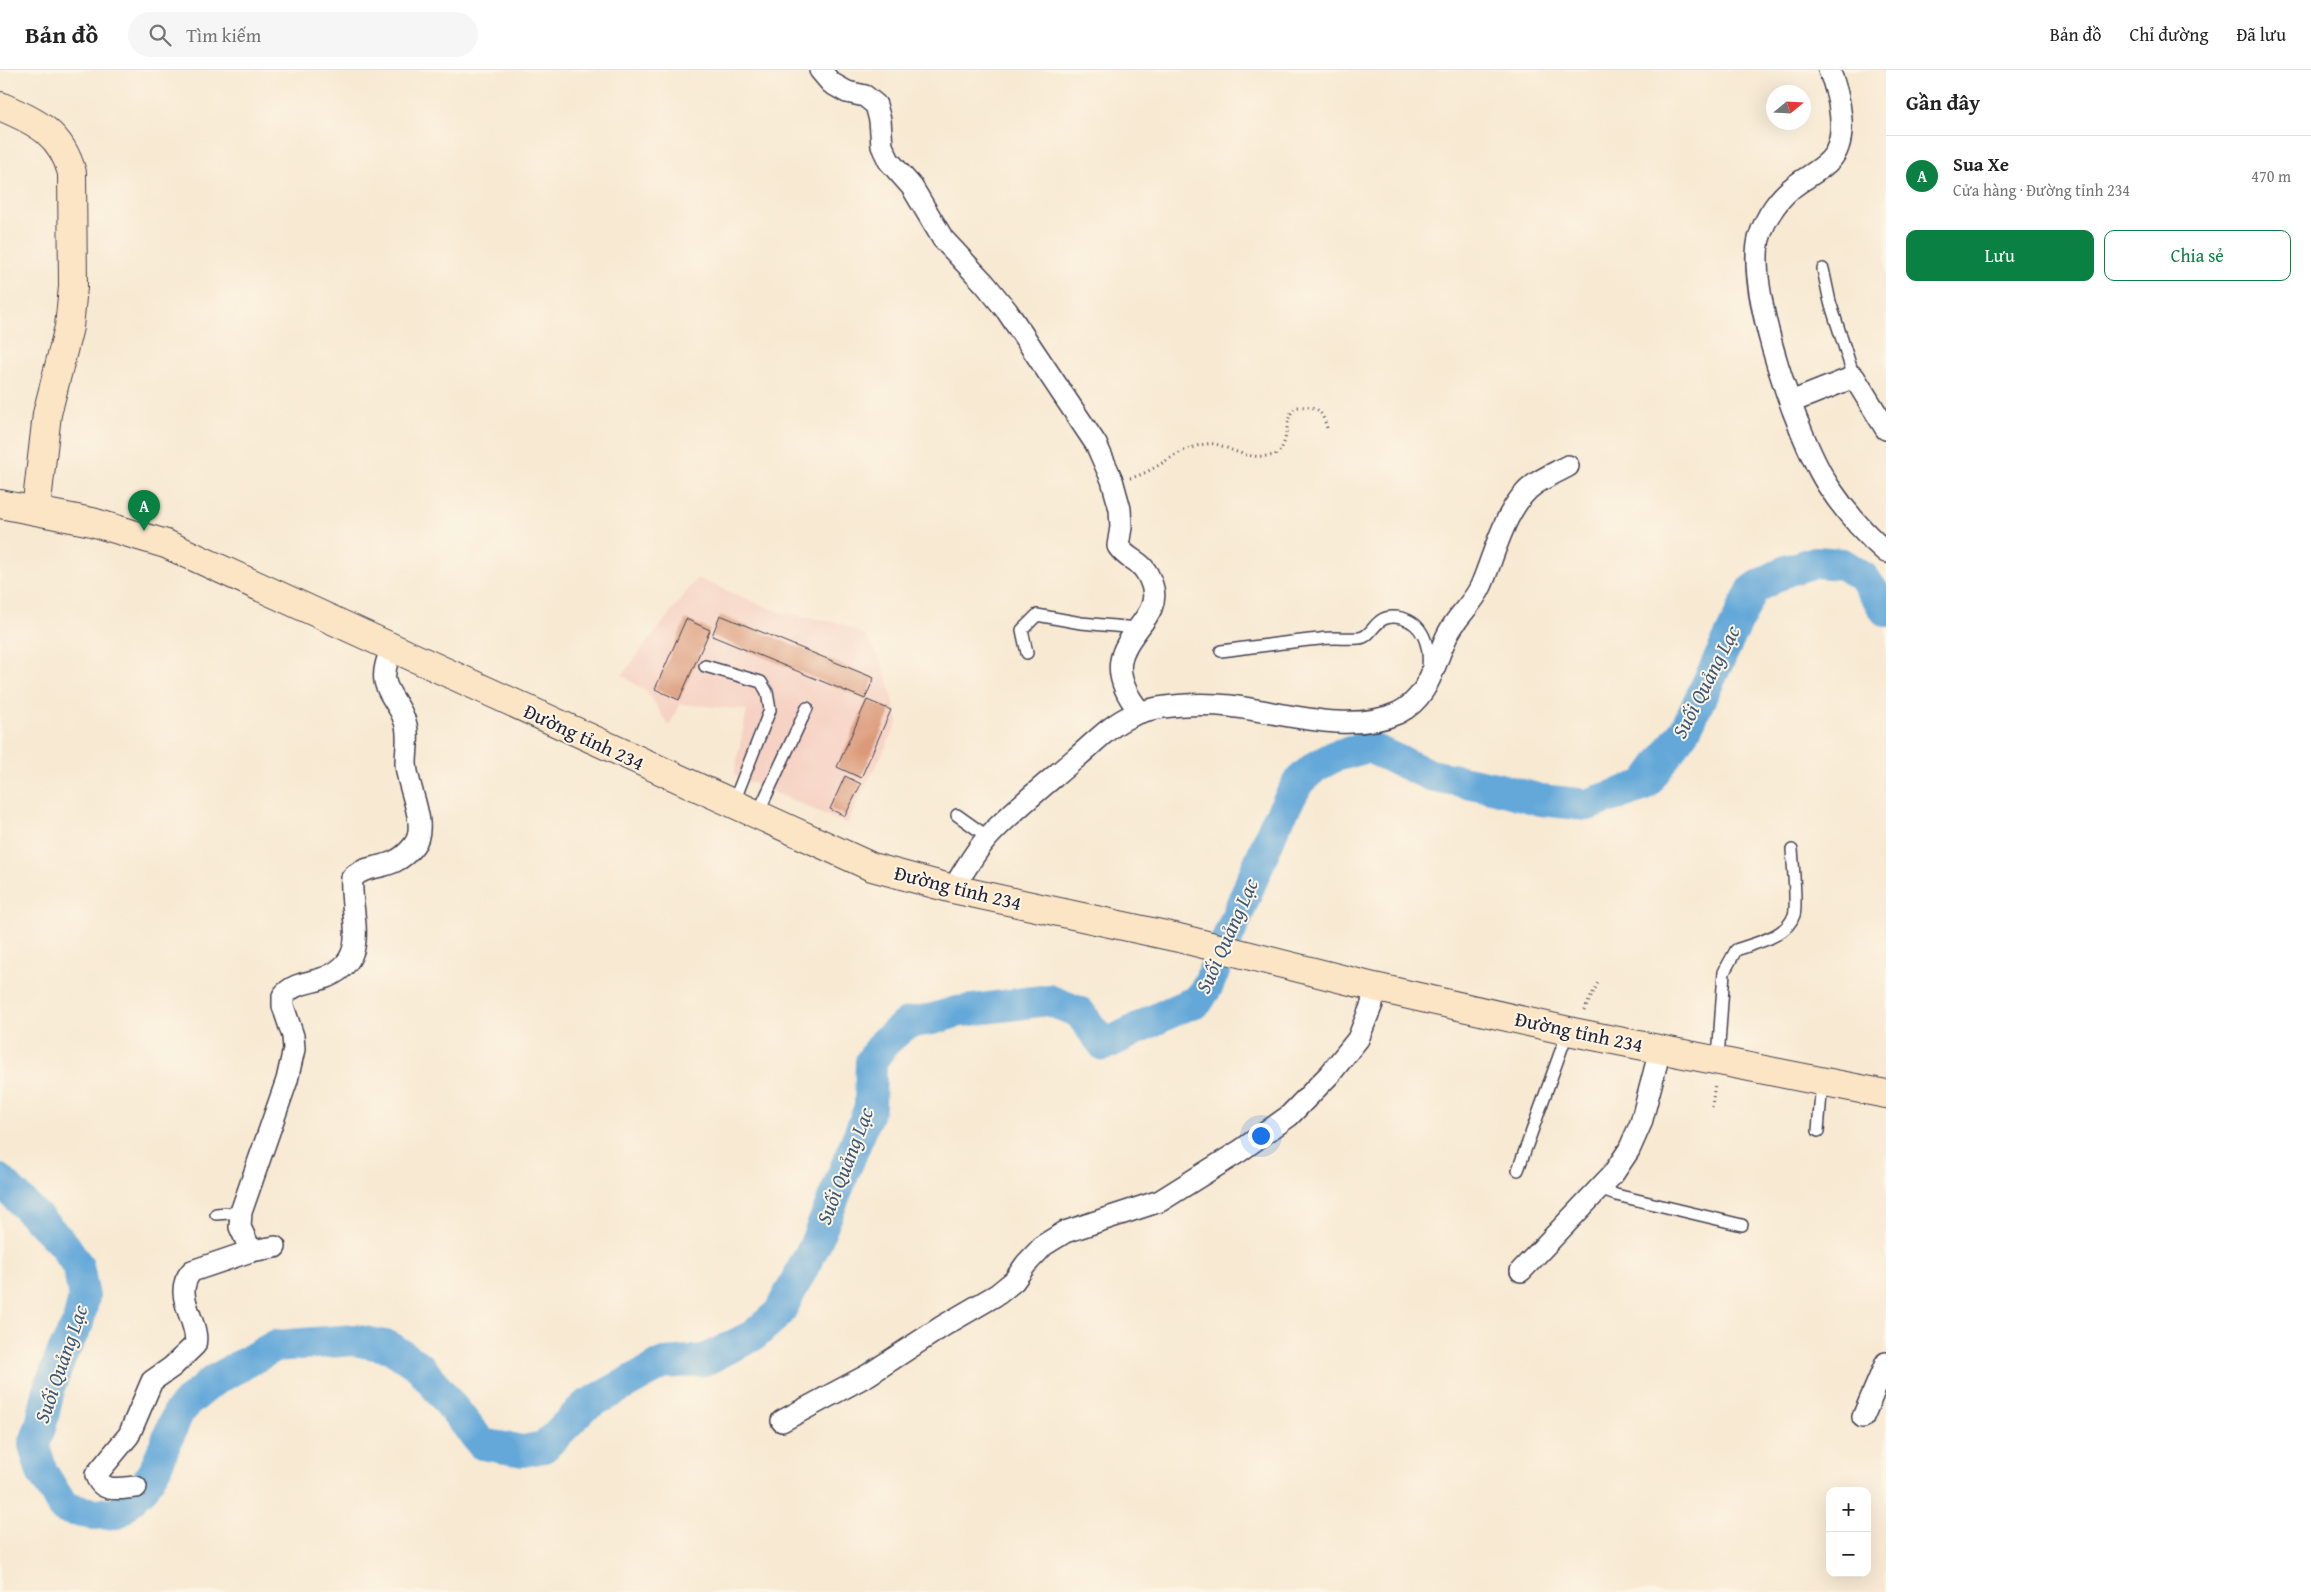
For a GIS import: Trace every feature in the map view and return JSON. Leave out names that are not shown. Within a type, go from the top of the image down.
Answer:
[{"type":"main road","points":[[0,106],[38,124],[51,133],[61,144],[68,157],[72,173],[73,287],[69,327],[47,414],[36,510]]},
{"type":"main road","name":"Đường tỉnh 234","points":[[0,504],[92,522],[166,544],[872,867],[953,889],[1179,938],[1374,987],[1660,1050],[1718,1059],[1886,1094]]},
{"type":"street","points":[[820,70],[831,83],[847,92],[865,96],[876,105],[880,120],[882,146],[889,161],[912,187],[943,239],[1007,311],[1096,444],[1112,480],[1121,519],[1118,546],[1121,551],[1144,567],[1155,595],[1154,606],[1126,646],[1121,664],[1122,682],[1126,693],[1140,712]]},
{"type":"street","points":[[1829,70],[1839,96],[1839,145],[1830,161],[1783,195],[1764,225],[1757,253],[1757,268],[1772,348],[1812,455],[1828,486],[1864,533],[1886,552]]},
{"type":"street","points":[[1791,402],[1854,377],[1886,429]]},
{"type":"street","points":[[953,889],[971,858],[1012,814],[1116,724],[1140,712],[1157,708],[1215,704],[1308,718],[1362,723],[1400,712],[1418,700],[1437,665],[1447,634],[1481,587],[1502,531],[1518,502],[1534,485],[1568,466]]},
{"type":"street","points":[[251,1251],[240,1227],[241,1212],[288,1080],[294,1049],[293,1036],[282,1006],[283,996],[295,986],[333,974],[346,964],[352,955],[357,933],[352,898],[352,878],[361,871],[387,866],[401,859],[418,838],[419,822],[407,775],[406,725],[385,681],[386,668],[392,648]]},
{"type":"street","points":[[782,1421],[868,1374],[943,1326],[998,1294],[1014,1281],[1026,1264],[1044,1245],[1065,1232],[1160,1201],[1233,1156],[1289,1116],[1330,1074],[1358,1039],[1372,1004],[1374,987]]},
{"type":"street","points":[[1522,1271],[1613,1174],[1629,1150],[1641,1124],[1660,1050]]},
{"type":"street","points":[[136,1487],[109,1490],[99,1482],[96,1475],[128,1435],[152,1381],[172,1367],[195,1345],[196,1337],[185,1303],[185,1281],[187,1276],[192,1271],[251,1251],[275,1247]]},
{"type":"street","points":[[1863,1417],[1886,1363]]},
{"type":"lane","points":[[1822,269],[1830,302],[1854,377]]},
{"type":"lane","points":[[1027,653],[1022,630],[1038,615],[1082,623],[1137,628]]},
{"type":"lane","points":[[1221,651],[1321,639],[1360,638],[1368,634],[1378,621],[1385,618],[1402,618],[1415,626],[1427,644],[1426,686]]},
{"type":"lane","points":[[704,666],[761,682],[770,702],[770,710],[745,810]]},
{"type":"lane","points":[[745,810],[807,708]]},
{"type":"lane","points":[[957,815],[988,838]]},
{"type":"lane","points":[[1718,1059],[1724,972],[1736,950],[1783,930],[1794,915],[1792,850]]},
{"type":"lane","points":[[1518,1170],[1571,1031]]},
{"type":"lane","points":[[1818,1131],[1822,1081]]},
{"type":"lane","points":[[1599,1189],[1616,1195],[1742,1224]]},
{"type":"lane","points":[[216,1214],[241,1212]]},
{"type":"path","points":[[1112,480],[1146,474],[1170,458],[1205,444],[1213,443],[1252,456],[1274,455],[1284,445],[1291,413],[1297,407],[1310,406],[1318,410],[1327,428]]},
{"type":"path","points":[[1571,1031],[1598,984]]},
{"type":"shaded area","points":[[697,578],[779,612],[840,623],[864,635],[874,648],[887,676],[898,722],[847,824],[734,775],[747,710],[680,704],[669,726],[649,694],[622,675]]},
{"type":"building","points":[[720,615],[874,678],[865,699],[712,636]]},
{"type":"building","points":[[686,619],[710,630],[679,700],[655,689]]},
{"type":"building","points":[[867,700],[891,710],[861,778],[837,767]]},
{"type":"building","points":[[845,776],[861,784],[845,816],[830,809]]},
{"type":"waterway","name":"Suối Quảng Lạc","points":[[0,1180],[64,1245],[78,1266],[84,1297],[78,1323],[63,1352],[50,1385],[41,1425],[34,1445],[42,1472],[64,1508],[93,1514],[117,1513],[144,1487],[156,1467],[178,1413],[190,1400],[213,1381],[275,1346],[354,1340],[390,1347],[420,1367],[482,1444],[523,1451],[544,1447],[585,1406],[664,1363],[705,1360],[754,1335],[779,1313],[814,1247],[870,1107],[871,1061],[885,1042],[907,1023],[933,1019],[956,1012],[1048,1000],[1079,1012],[1104,1045],[1198,1001],[1208,985],[1274,827],[1299,781],[1315,767],[1335,756],[1368,747],[1430,775],[1496,788],[1541,800],[1587,805],[1645,785],[1686,728],[1753,589],[1786,571],[1815,562],[1843,564],[1864,578],[1886,611]]},
{"type":"place","name":"Sua Xe","points":[[144,531]]}]
